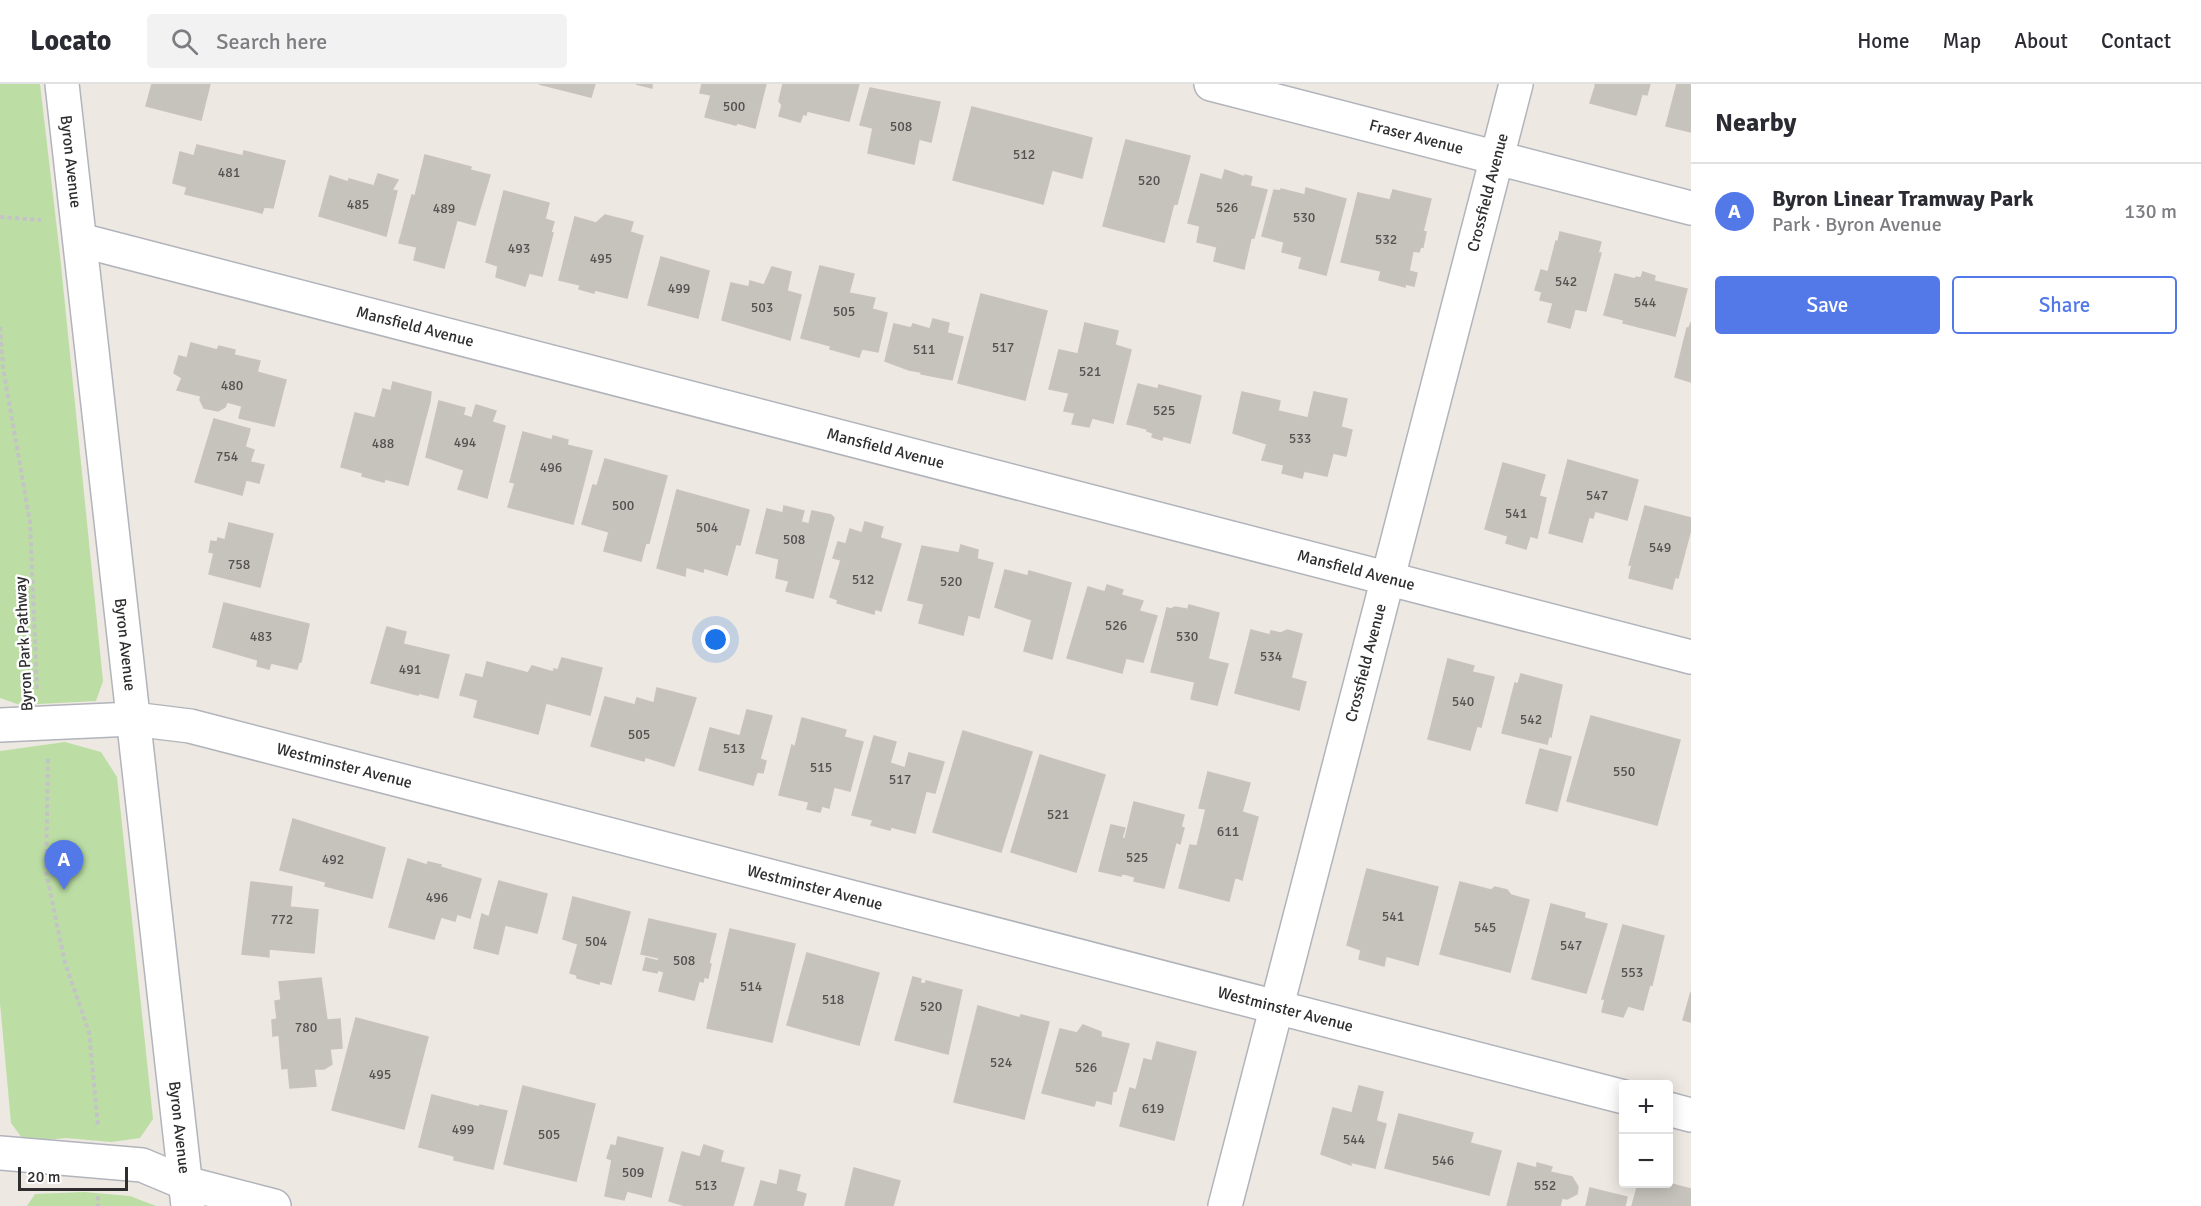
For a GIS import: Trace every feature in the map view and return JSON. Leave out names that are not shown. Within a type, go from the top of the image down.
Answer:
[{"type":"street","name":"Byron Avenue","points":[[62,84],[186,1194]]},
{"type":"street","name":"Fraser Avenue","points":[[1211,84],[1691,208]]},
{"type":"street","name":"Crossfield Avenue","points":[[1225,1206],[1516,84]]},
{"type":"street","name":"Mansfield Avenue","points":[[80,240],[1691,657]]},
{"type":"street","name":"Westminster Avenue","points":[[0,725],[133,719],[190,726],[1619,1096]]},
{"type":"street","points":[[1673,1110],[1691,1115]]},
{"type":"street","points":[[0,1153],[142,1165],[186,1194],[274,1206]]},
{"type":"path","name":"Byron Park Pathway","points":[[0,327],[3,368],[30,522],[37,700],[48,749],[46,872],[64,963],[89,1032],[99,1138],[98,1206]]},
{"type":"green space","points":[[0,84],[40,84],[60,255],[103,681],[96,701],[20,705],[0,698]]},
{"type":"green space","points":[[65,742],[101,752],[117,777],[153,1119],[140,1138],[111,1142],[66,1138],[25,1142],[11,1123],[0,1003],[0,751]]},
{"type":"green space","points":[[84,1192],[130,1196],[156,1206],[27,1206],[35,1194]]},
{"type":"building","points":[[152,84],[210,84],[201,120],[146,106]]},
{"type":"building","points":[[539,84],[595,84],[591,97]]},
{"type":"building","points":[[636,84],[652,84],[652,88]]},
{"type":"building","points":[[702,84],[766,84],[755,128],[705,117],[711,95],[700,93]]},
{"type":"building","points":[[783,84],[859,84],[849,121],[807,111],[800,122],[779,116],[782,105],[779,101]]},
{"type":"building","points":[[1596,84],[1650,84],[1647,95],[1642,94],[1636,115],[1590,103]]},
{"type":"building","points":[[1677,84],[1691,84],[1691,132],[1666,126]]},
{"type":"building","points":[[870,88],[940,102],[931,142],[919,139],[914,164],[868,153],[873,128],[860,125]]},
{"type":"building","points":[[972,107],[1092,138],[1082,178],[1052,170],[1043,204],[953,180]]},
{"type":"building","points":[[1126,140],[1190,156],[1164,242],[1103,226]]},
{"type":"building","points":[[197,145],[243,156],[244,151],[285,161],[273,208],[264,207],[262,213],[185,194],[187,187],[173,183],[180,152],[194,156]]},
{"type":"building","points":[[425,155],[471,167],[470,170],[490,175],[475,225],[457,220],[444,268],[414,260],[417,247],[399,243],[412,195],[415,196]]},
{"type":"building","points":[[1225,170],[1252,177],[1250,186],[1267,190],[1254,238],[1251,238],[1244,269],[1214,261],[1217,247],[1197,242],[1200,226],[1188,223],[1201,174],[1222,180]]},
{"type":"building","points":[[378,174],[398,180],[392,190],[397,191],[386,236],[319,216],[330,176],[348,182],[349,179],[374,186]]},
{"type":"building","points":[[1306,188],[1346,199],[1326,275],[1299,268],[1302,257],[1282,252],[1284,242],[1262,236],[1274,190],[1281,191],[1281,189],[1305,195]]},
{"type":"building","points":[[1393,190],[1431,199],[1423,231],[1426,232],[1423,247],[1421,246],[1419,252],[1413,251],[1409,271],[1417,273],[1414,286],[1405,284],[1405,287],[1379,280],[1381,271],[1341,262],[1358,193],[1390,200]]},
{"type":"building","points":[[504,191],[549,203],[545,219],[554,222],[542,276],[529,273],[525,286],[496,277],[498,266],[486,262]]},
{"type":"building","points":[[605,215],[633,222],[630,232],[643,236],[627,298],[595,290],[594,293],[579,289],[580,285],[559,280],[575,217],[596,223]]},
{"type":"building","points":[[1560,232],[1601,242],[1598,253],[1601,253],[1586,311],[1575,309],[1570,328],[1548,322],[1553,303],[1540,300],[1542,292],[1535,290],[1541,270],[1548,272]]},
{"type":"building","points":[[661,257],[709,271],[698,318],[648,305]]},
{"type":"building","points":[[820,266],[854,274],[849,293],[875,298],[872,309],[887,313],[878,352],[862,349],[859,357],[801,338]]},
{"type":"building","points":[[772,267],[791,272],[787,291],[801,295],[790,340],[722,320],[731,283],[749,287],[750,281],[764,285]]},
{"type":"building","points":[[1643,272],[1655,276],[1654,281],[1687,289],[1675,336],[1623,323],[1624,320],[1604,315],[1615,274],[1635,279],[1636,277],[1641,278]]},
{"type":"building","points":[[981,294],[1047,311],[1025,400],[958,383]]},
{"type":"building","points":[[933,319],[949,323],[947,333],[963,337],[952,380],[921,374],[921,372],[885,361],[894,324],[911,328],[913,324],[930,329]]},
{"type":"building","points":[[1691,322],[1691,382],[1675,377],[1687,328]]},
{"type":"building","points":[[1085,323],[1118,331],[1115,345],[1131,350],[1113,423],[1092,418],[1089,427],[1072,424],[1075,413],[1064,411],[1069,393],[1049,389],[1059,350],[1078,354]]},
{"type":"building","points":[[191,343],[217,350],[219,346],[235,350],[234,355],[260,361],[257,372],[286,380],[274,426],[239,418],[242,406],[227,402],[225,407],[218,411],[204,408],[200,400],[201,396],[177,390],[182,378],[174,373],[179,356],[187,358]]},
{"type":"building","points":[[393,382],[431,392],[408,485],[385,479],[384,482],[341,467],[355,413],[375,418],[383,389],[391,391]]},
{"type":"building","points":[[1138,384],[1158,389],[1159,385],[1201,396],[1190,443],[1163,436],[1162,440],[1152,437],[1153,433],[1147,429],[1127,424]]},
{"type":"building","points":[[1242,392],[1280,401],[1278,411],[1308,418],[1314,392],[1347,399],[1341,427],[1352,430],[1346,456],[1333,453],[1327,476],[1304,471],[1302,478],[1282,473],[1284,465],[1262,460],[1267,444],[1233,433]]},
{"type":"building","points":[[439,401],[465,408],[463,415],[472,418],[476,405],[496,411],[492,422],[505,426],[487,498],[458,489],[464,470],[426,457]]},
{"type":"building","points":[[214,419],[250,429],[245,447],[254,450],[250,462],[264,465],[259,483],[246,480],[242,495],[195,482]]},
{"type":"building","points":[[523,432],[552,440],[553,436],[568,440],[567,445],[592,451],[573,524],[508,507],[515,483],[510,482]]},
{"type":"building","points":[[605,459],[667,476],[649,543],[646,542],[641,561],[604,551],[609,532],[582,524],[593,485],[597,486]]},
{"type":"building","points":[[1568,460],[1638,480],[1627,520],[1595,511],[1593,518],[1589,517],[1582,542],[1549,533]]},
{"type":"building","points":[[1503,463],[1545,475],[1539,496],[1546,498],[1537,538],[1530,536],[1526,549],[1506,543],[1508,536],[1485,529]]},
{"type":"building","points":[[677,490],[749,510],[740,545],[736,544],[727,575],[704,568],[703,572],[686,567],[685,576],[657,568]]},
{"type":"building","points":[[784,506],[804,511],[801,522],[809,524],[812,511],[831,515],[834,518],[813,598],[786,591],[789,581],[776,578],[779,559],[756,553],[767,509],[783,513]]},
{"type":"building","points":[[1645,506],[1691,518],[1691,529],[1678,578],[1675,577],[1672,589],[1629,578],[1632,565],[1629,565]]},
{"type":"building","points":[[865,522],[883,527],[880,538],[901,544],[881,611],[875,609],[874,614],[837,603],[838,600],[830,597],[841,560],[833,558],[838,542],[846,544],[850,529],[862,533]]},
{"type":"building","points":[[229,523],[273,534],[260,587],[209,574],[214,553],[209,552],[211,541],[217,542],[218,538],[225,540]]},
{"type":"building","points":[[961,545],[978,550],[977,559],[993,563],[979,618],[968,615],[963,635],[919,623],[924,604],[908,600],[922,546],[959,553]]},
{"type":"building","points":[[1005,570],[1028,576],[1029,571],[1071,583],[1052,659],[1024,651],[1032,620],[995,607]]},
{"type":"building","points":[[1107,585],[1123,590],[1121,595],[1143,601],[1139,611],[1157,616],[1143,662],[1126,658],[1122,673],[1067,658],[1088,587],[1105,592]]},
{"type":"building","points":[[224,603],[309,624],[301,662],[297,669],[271,663],[269,669],[257,666],[258,660],[213,647]]},
{"type":"building","points":[[1189,605],[1219,613],[1208,659],[1228,664],[1217,705],[1191,699],[1195,682],[1151,672],[1167,608],[1186,609],[1187,612]]},
{"type":"building","points":[[387,627],[406,632],[403,644],[449,655],[438,698],[371,683]]},
{"type":"building","points":[[1251,630],[1270,635],[1271,631],[1281,633],[1287,630],[1302,634],[1291,678],[1306,682],[1299,710],[1235,693]]},
{"type":"building","points":[[562,658],[602,668],[590,715],[546,703],[538,734],[474,717],[478,700],[460,695],[466,674],[483,678],[487,662],[528,673],[532,666],[553,672],[554,669],[558,670]]},
{"type":"building","points":[[1448,659],[1474,666],[1472,672],[1494,677],[1481,727],[1477,726],[1470,750],[1428,739]]},
{"type":"building","points":[[1521,674],[1562,685],[1551,737],[1549,736],[1547,744],[1502,733],[1515,683],[1518,684]]},
{"type":"building","points":[[657,688],[696,698],[674,766],[645,757],[644,761],[591,746],[605,697],[635,705],[637,698],[654,703]]},
{"type":"building","points":[[747,710],[772,716],[760,759],[766,761],[763,773],[757,772],[753,785],[699,770],[710,728],[740,736]]},
{"type":"building","points":[[1591,716],[1680,740],[1657,825],[1567,801]]},
{"type":"building","points":[[802,718],[846,730],[844,737],[863,742],[850,791],[834,787],[829,808],[822,806],[820,812],[807,809],[809,802],[779,795],[792,745],[795,747]]},
{"type":"building","points":[[963,731],[1032,752],[1001,852],[933,832]]},
{"type":"building","points":[[874,736],[896,742],[890,763],[905,768],[909,753],[944,762],[935,793],[926,791],[915,833],[871,825],[873,820],[852,815]]},
{"type":"building","points":[[1540,749],[1571,757],[1557,811],[1526,803]]},
{"type":"building","points":[[1040,755],[1105,775],[1076,872],[1011,852]]},
{"type":"building","points":[[1208,772],[1250,783],[1242,812],[1258,817],[1242,880],[1235,877],[1229,901],[1179,888],[1190,845],[1197,846],[1206,809],[1199,808]]},
{"type":"building","points":[[1134,802],[1184,815],[1180,844],[1176,842],[1164,888],[1134,881],[1135,877],[1121,873],[1121,876],[1099,871],[1111,825],[1125,828],[1122,838],[1125,839]]},
{"type":"building","points":[[293,819],[385,848],[372,898],[325,886],[326,882],[280,870]]},
{"type":"building","points":[[408,859],[427,865],[428,862],[441,865],[440,867],[481,879],[470,918],[457,914],[455,921],[441,917],[434,939],[389,927]]},
{"type":"building","points":[[1367,869],[1438,887],[1418,965],[1386,956],[1384,966],[1359,959],[1361,950],[1347,945]]},
{"type":"building","points":[[499,881],[547,894],[537,933],[505,925],[498,954],[474,948],[482,914],[489,917]]},
{"type":"building","points":[[251,882],[292,887],[290,907],[318,910],[314,953],[269,949],[269,957],[242,954]]},
{"type":"building","points":[[1460,882],[1491,890],[1495,887],[1507,890],[1511,895],[1529,900],[1510,972],[1440,954]]},
{"type":"building","points":[[573,897],[630,912],[611,984],[600,981],[599,984],[577,978],[577,975],[570,973],[578,944],[563,939]]},
{"type":"building","points":[[1551,904],[1585,913],[1584,918],[1607,924],[1586,993],[1532,979]]},
{"type":"building","points":[[649,919],[716,934],[708,978],[704,977],[703,982],[699,981],[694,1000],[659,991],[664,972],[643,970],[646,958],[658,961],[659,958],[641,954]]},
{"type":"building","points":[[1623,925],[1664,936],[1652,985],[1650,984],[1643,1010],[1628,1006],[1623,1017],[1602,1012],[1605,999],[1602,999]]},
{"type":"building","points":[[730,929],[795,944],[772,1042],[707,1028]]},
{"type":"building","points":[[807,953],[879,973],[859,1045],[787,1025]]},
{"type":"building","points":[[913,977],[921,979],[920,983],[925,984],[926,981],[962,990],[948,1054],[895,1040]]},
{"type":"building","points":[[321,978],[327,1020],[340,1019],[342,1048],[330,1049],[332,1064],[324,1069],[314,1069],[316,1086],[290,1088],[288,1068],[282,1069],[279,1035],[273,1036],[272,1020],[277,1019],[275,1001],[281,1000],[279,982]]},
{"type":"building","points":[[1691,992],[1691,1022],[1683,1020]]},
{"type":"building","points":[[978,1006],[1020,1018],[1021,1015],[1049,1022],[1024,1119],[954,1102]]},
{"type":"building","points":[[356,1018],[428,1037],[404,1129],[332,1110]]},
{"type":"building","points":[[1083,1025],[1101,1032],[1101,1037],[1129,1044],[1116,1091],[1113,1090],[1111,1104],[1096,1100],[1094,1106],[1042,1093],[1060,1029],[1077,1033]]},
{"type":"building","points":[[1157,1042],[1196,1052],[1174,1140],[1120,1126],[1130,1088],[1136,1090],[1144,1059],[1152,1061]]},
{"type":"building","points":[[523,1086],[595,1104],[576,1181],[504,1164]]},
{"type":"building","points":[[1359,1086],[1383,1092],[1376,1121],[1386,1124],[1375,1168],[1350,1162],[1351,1165],[1321,1154],[1333,1108],[1352,1113]]},
{"type":"building","points":[[432,1095],[479,1107],[480,1105],[507,1111],[493,1169],[454,1160],[454,1156],[419,1147]]},
{"type":"building","points":[[1399,1114],[1473,1133],[1470,1143],[1501,1151],[1489,1195],[1385,1168]]},
{"type":"building","points":[[618,1137],[663,1148],[651,1197],[627,1191],[624,1200],[605,1196],[612,1160],[607,1158],[611,1145],[616,1146]]},
{"type":"building","points":[[704,1145],[723,1151],[720,1162],[744,1168],[733,1206],[686,1206],[669,1201],[682,1152],[700,1157]]},
{"type":"building","points":[[1518,1163],[1537,1168],[1537,1163],[1552,1167],[1550,1172],[1572,1177],[1578,1187],[1577,1194],[1567,1199],[1562,1198],[1560,1206],[1507,1206]]},
{"type":"building","points":[[854,1168],[900,1181],[893,1206],[845,1206]]},
{"type":"building","points":[[780,1170],[800,1175],[796,1191],[806,1194],[803,1206],[754,1206],[761,1181],[777,1185]]},
{"type":"building","points":[[1673,1184],[1691,1189],[1691,1206],[1632,1206],[1637,1188],[1673,1188]]},
{"type":"building","points":[[1590,1188],[1627,1197],[1625,1206],[1586,1206]]},
{"type":"place","name":"Byron Linear Tramway Park","points":[[64,890]]}]
